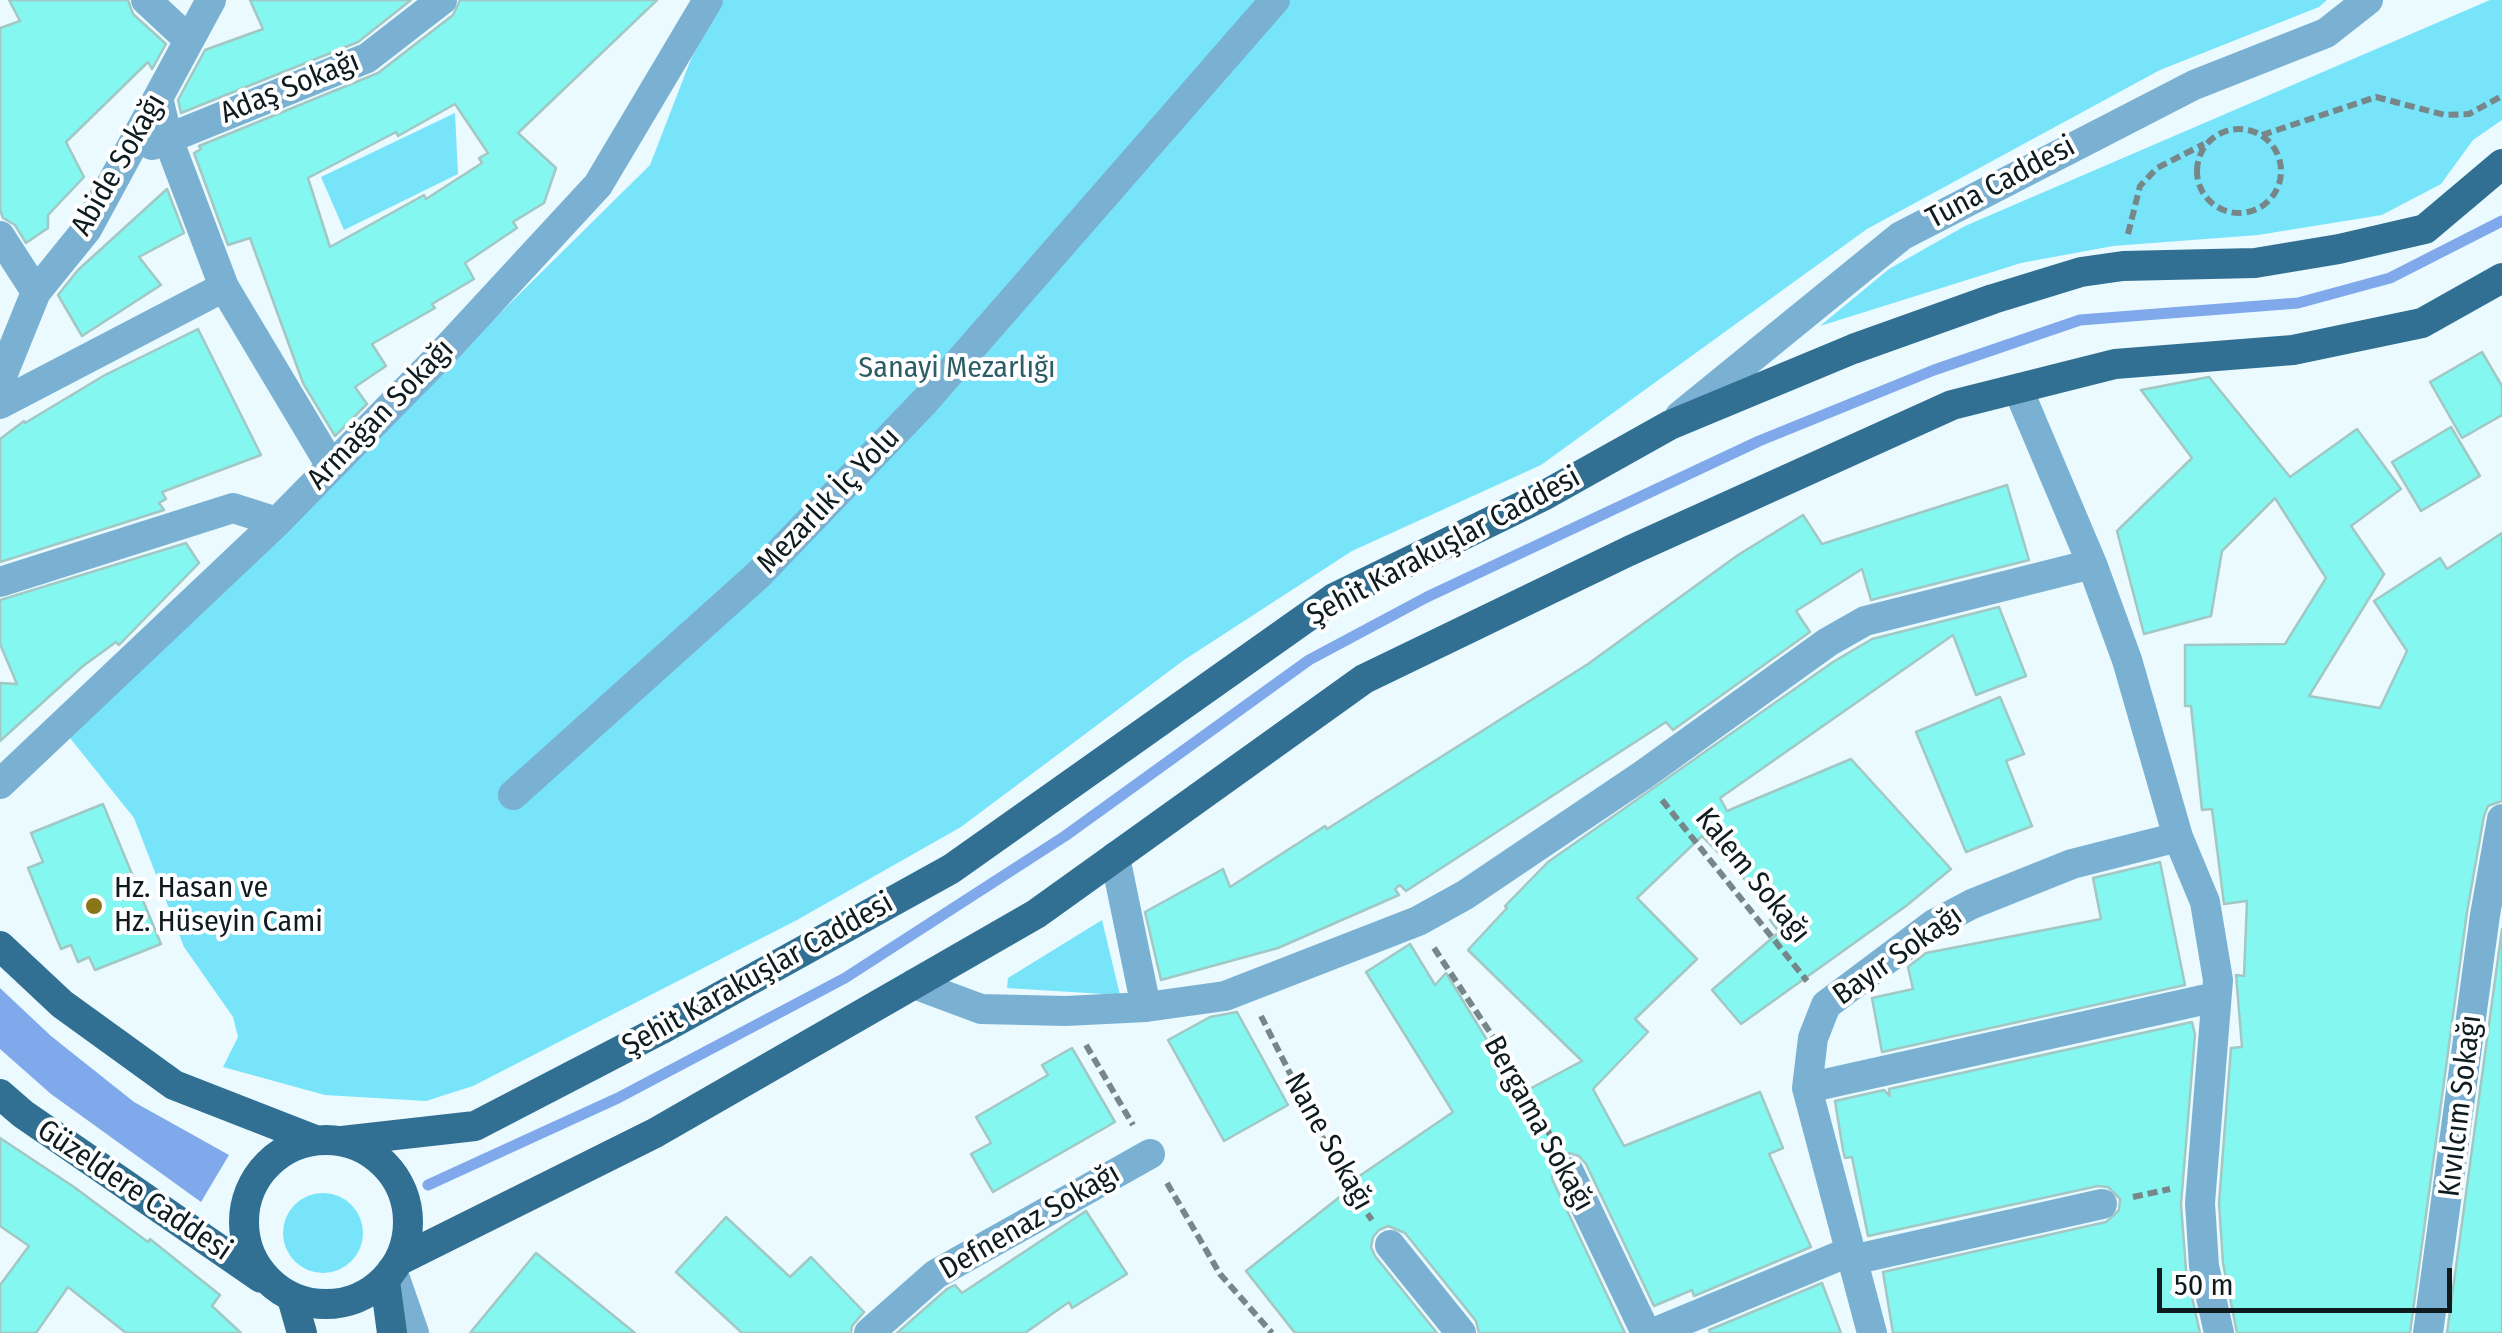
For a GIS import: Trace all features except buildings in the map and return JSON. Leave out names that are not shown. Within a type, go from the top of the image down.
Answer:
[{"type":"main road","name":"Şehit Karakuşlar Caddesi","points":[[328,1141],[476,1126],[660,1030],[951,869],[1334,598],[1545,496],[1670,425],[1853,350],[1992,299],[2081,272],[2122,266],[2255,263],[2425,229],[2502,164]]},
{"type":"main road","points":[[282,1292],[317,1304],[342,1304],[365,1295],[392,1270],[655,1133],[1036,914],[1364,679],[1629,550],[1952,406],[2115,364],[2293,350],[2422,323],[2502,278]]},
{"type":"main road","points":[[0,946],[62,1004],[174,1086],[328,1141],[366,1150],[386,1166],[400,1186],[408,1210],[408,1236],[392,1270],[392,1333]]},
{"type":"main road","name":"Güzeldere Caddesi","points":[[0,1094],[23,1114],[282,1292]]},
{"type":"main road","points":[[302,1333],[282,1292],[254,1264],[244,1239],[243,1212],[251,1186],[267,1164],[289,1148],[328,1141]]},
{"type":"street","points":[[146,0],[189,40]]},
{"type":"street","name":"Abide Sokağı","points":[[0,381],[36,292],[87,228],[211,0]]},
{"type":"street","name":"Adaş Sokağı","points":[[126,156],[367,58],[442,0]]},
{"type":"street","name":"Armağan Sokağı","points":[[1,781],[277,522],[439,357],[598,184],[708,0]]},
{"type":"street","name":"Mezarlık İç Yolu","points":[[513,795],[758,575],[797,535],[924,401],[1275,0]]},
{"type":"street","name":"Tuna Caddesi","points":[[1670,425],[1901,236],[2194,85],[2326,33],[2368,0]]},
{"type":"street","points":[[158,98],[168,138],[224,287],[331,466]]},
{"type":"street","points":[[0,236],[36,292]]},
{"type":"street","points":[[0,404],[224,287]]},
{"type":"street","points":[[2018,389],[2092,564],[2126,660],[2178,837],[2205,902],[2218,980],[2202,1182],[2204,1266],[2219,1333]]},
{"type":"street","points":[[0,582],[234,508],[277,522]]},
{"type":"street","points":[[914,984],[981,1009],[1066,1011],[1146,1007],[1226,996],[1418,922],[1465,896],[1828,642],[1865,621],[2092,564]]},
{"type":"street","name":"Kıvılcım Sokağı","points":[[2428,1333],[2494,918],[2502,819]]},
{"type":"street","name":"Bayır Sokağı","points":[[1872,1333],[1807,1088],[1814,1038],[1826,1005],[1934,924],[1972,904],[2072,864],[2178,837]]},
{"type":"street","points":[[1114,857],[1146,1007]]},
{"type":"street","points":[[1807,1088],[2216,998]]},
{"type":"street","name":"Defnenaz Sokağı","points":[[869,1333],[936,1274],[1150,1154]]},
{"type":"street","name":"Bergama Sokağı","points":[[1570,1172],[1650,1333]]},
{"type":"street","points":[[1650,1333],[1851,1256],[2102,1204]]},
{"type":"street","name":"Nane Sokağı","points":[[1390,1245],[1462,1333]]},
{"type":"street","points":[[392,1270],[414,1333]]},
{"type":"path","points":[[2262,135],[2376,96],[2445,115],[2469,114],[2502,96]]},
{"type":"path","points":[[2126,245],[2140,186],[2157,168],[2232,129],[2244,128],[2262,135],[2276,148],[2281,160],[2279,187],[2259,208],[2230,212],[2217,207],[2206,196],[2197,169],[2208,142]]},
{"type":"path","name":"Kalem Sokağı","points":[[1642,775],[1826,1005]]},
{"type":"path","name":"Bergama Sokağı","points":[[1418,922],[1515,1070],[1570,1172]]},
{"type":"path","name":"Nane Sokağı","points":[[1246,988],[1347,1186],[1390,1245]]},
{"type":"path","points":[[2102,1204],[2202,1182]]},
{"type":"green space","name":"Sanayi Mezarlığı","points":[[721,0],[2327,0],[2319,7],[2160,70],[1867,229],[1541,465],[1352,551],[1184,660],[961,827],[797,920],[473,1086],[426,1101],[325,1095],[223,1067],[238,1037],[233,1017],[184,947],[134,818],[70,738],[650,165],[691,59]]},
{"type":"green space","points":[[2490,0],[2502,0],[2502,120],[2473,140],[2441,184],[2382,215],[2258,235],[2113,246],[2021,263],[1820,326],[1889,269],[1965,226]]},
{"type":"green space","points":[[455,113],[458,174],[344,230],[321,177]]},
{"type":"green space","points":[[1102,920],[1120,995],[1007,988],[1008,978]]},
{"type":"green space","points":[[323,1193],[338,1196],[351,1205],[360,1218],[360,1248],[351,1261],[338,1270],[323,1273],[308,1270],[295,1261],[286,1248],[283,1233],[286,1218],[295,1205],[308,1196]]},
{"type":"shaded area","points":[[0,988],[51,1036],[134,1102],[229,1155],[201,1202],[51,1094],[0,1049]]},
{"type":"waterway","points":[[428,1185],[618,1098],[845,978],[1065,836],[1309,660],[1427,597],[1759,441],[1934,370],[2080,320],[2298,303],[2390,278],[2502,221]]},
{"type":"place","name":"Hz. Hasan ve Hz. Hüseyin Cami","points":[[94,906]]}]
